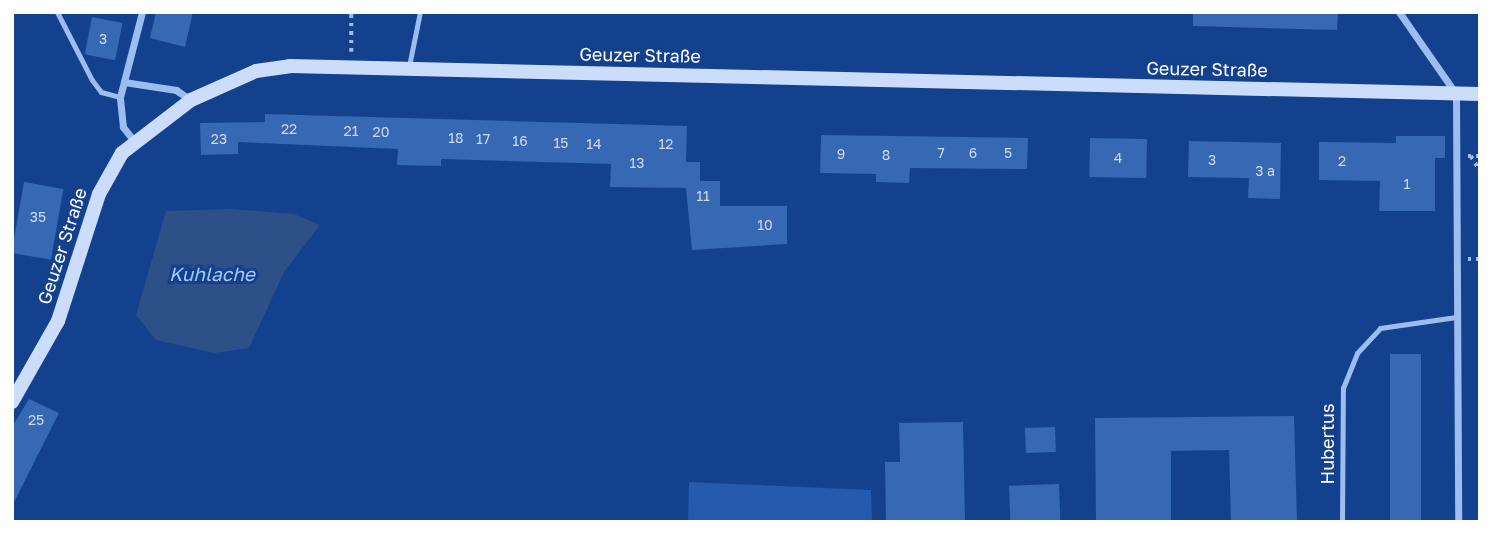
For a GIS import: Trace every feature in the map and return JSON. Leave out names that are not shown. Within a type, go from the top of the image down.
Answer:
[{"type":"main road","name":"Geuzer Straße","points":[[15,394],[58,321],[103,185],[134,141],[191,100],[256,71],[409,69],[1480,94]]},
{"type":"street","points":[[134,141],[123,127],[120,97],[142,12]]},
{"type":"street","points":[[1399,12],[1456,94],[1458,522]]},
{"type":"street","points":[[124,82],[176,90],[191,100]]},
{"type":"lane","points":[[57,12],[92,80],[101,92],[120,97]]},
{"type":"lane","points":[[409,69],[419,12]]},
{"type":"lane","name":"Hubertus","points":[[1342,522],[1343,388],[1357,353],[1380,328],[1456,317]]},
{"type":"path","points":[[351,12],[351,68]]},
{"type":"path","points":[[1471,156],[1480,172]]},
{"type":"shaded area","points":[[689,482],[871,490],[872,522],[688,522]]},
{"type":"water","name":"Kuhlache","points":[[231,209],[294,214],[320,225],[284,272],[249,348],[214,353],[156,340],[136,315],[166,211]]},
{"type":"building","points":[[156,12],[193,12],[185,47],[150,38]]},
{"type":"building","points":[[1193,12],[1338,12],[1337,30],[1193,26]]},
{"type":"building","points":[[92,17],[122,23],[115,60],[85,54]]},
{"type":"building","points":[[265,114],[687,126],[686,162],[700,162],[700,181],[720,181],[720,206],[787,206],[787,244],[692,250],[686,188],[610,187],[611,164],[441,159],[441,166],[397,165],[398,149],[238,142],[238,154],[201,155],[200,123],[265,122]]},
{"type":"building","points":[[821,135],[1028,138],[1027,169],[910,168],[909,183],[876,182],[876,174],[820,173]]},
{"type":"building","points":[[1396,136],[1445,136],[1445,158],[1435,158],[1435,211],[1379,211],[1380,181],[1319,180],[1319,142],[1396,143]]},
{"type":"building","points":[[1090,138],[1147,139],[1146,178],[1089,177]]},
{"type":"building","points":[[1189,141],[1281,143],[1280,199],[1248,198],[1249,178],[1188,177]]},
{"type":"building","points":[[24,182],[63,189],[51,260],[12,253]]},
{"type":"building","points":[[1390,354],[1421,354],[1421,522],[1390,522]]},
{"type":"building","points":[[29,399],[59,413],[12,506],[12,427]]},
{"type":"building","points":[[1294,416],[1297,522],[1231,522],[1229,450],[1171,451],[1171,522],[1096,522],[1095,418]]},
{"type":"building","points":[[963,422],[965,522],[886,522],[885,462],[900,462],[899,423]]},
{"type":"building","points":[[1055,427],[1056,452],[1026,453],[1025,428]]},
{"type":"building","points":[[1059,484],[1060,522],[1010,522],[1009,486]]}]
